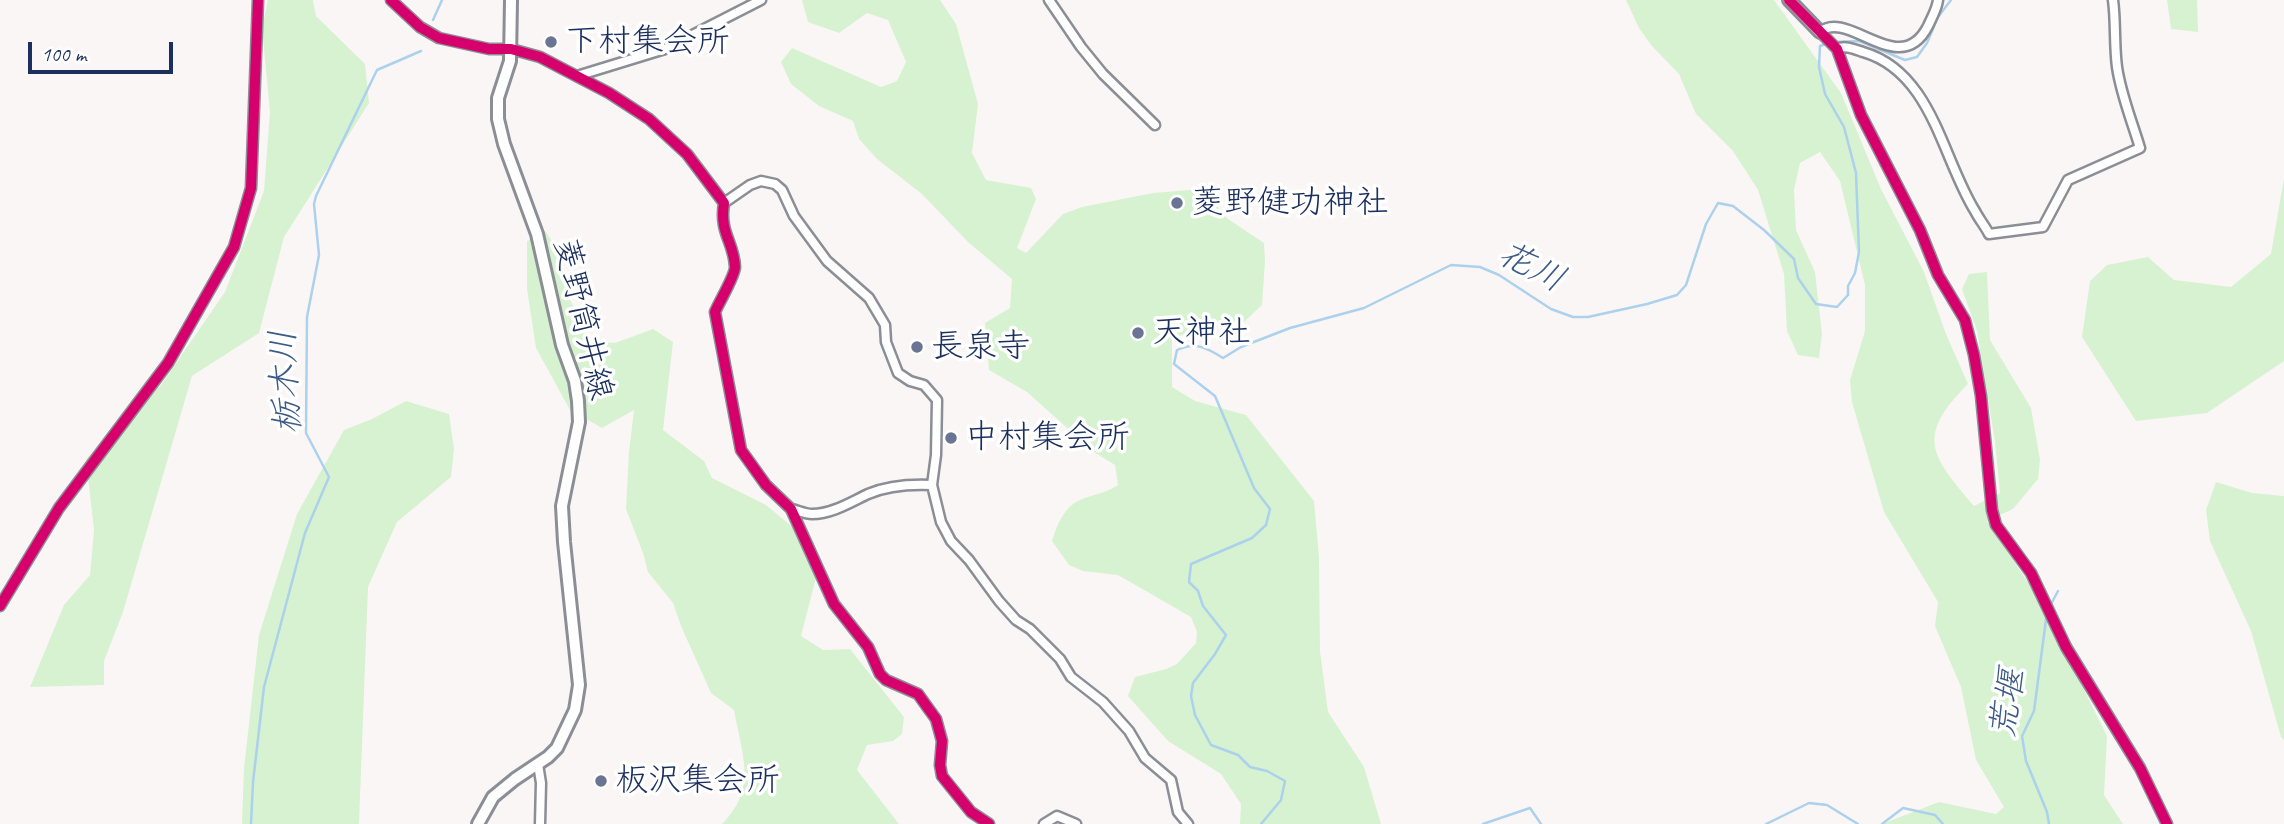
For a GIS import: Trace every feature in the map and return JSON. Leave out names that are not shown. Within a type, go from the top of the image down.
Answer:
[{"type":"main road","name":"菱野筒井線","points":[[478,824],[493,797],[548,757],[563,738],[578,697],[579,675],[562,506],[579,422],[578,401],[575,381],[562,345],[537,234],[498,119],[498,98],[510,61],[511,0]]},
{"type":"main road","points":[[1789,0],[1820,32]]},
{"type":"street","points":[[0,606],[59,508],[168,363],[234,247],[251,188],[258,0]]},
{"type":"street","points":[[391,0],[419,27],[439,38],[489,48],[511,49],[540,57],[609,93],[649,119],[687,154],[724,203]]},
{"type":"street","points":[[577,76],[665,49],[761,0]]},
{"type":"street","points":[[1049,0],[1103,74],[1155,125]]},
{"type":"street","points":[[1938,0],[1926,30],[1914,45],[1890,45],[1837,27],[1825,27],[1820,32],[1837,49],[1861,115],[1920,230],[1938,275],[1965,320],[1981,396],[1992,510],[1996,525],[2031,572],[2066,648],[2140,768],[2167,824]]},
{"type":"street","points":[[1837,49],[1848,48],[1884,60],[1916,91],[1928,110],[1975,212],[1989,234],[2043,227],[2068,180],[2140,148],[2116,65],[2113,0]]},
{"type":"street","points":[[932,485],[896,486],[869,494],[850,505],[813,514],[791,509],[777,498],[750,466],[741,450],[734,425],[715,312],[735,267],[721,220],[724,203],[750,185],[761,181],[775,184],[782,191],[794,216],[827,261],[869,298],[885,325],[886,342],[898,373],[910,381],[924,384],[937,400],[936,455],[932,485],[941,522],[951,541],[1016,620],[1030,629],[1060,659],[1071,677],[1103,702],[1129,731],[1145,758],[1171,780],[1178,812],[1188,824]]},
{"type":"street","points":[[791,509],[834,604],[868,648],[880,674],[886,680],[918,694],[936,719],[942,741],[942,776],[971,812],[989,824]]},
{"type":"street","points":[[538,764],[541,783],[540,824]]},
{"type":"street","points":[[1044,824],[1058,816],[1076,824]]},
{"type":"green space","points":[[268,0],[313,0],[316,16],[365,64],[369,103],[284,237],[259,333],[192,376],[123,612],[104,661],[104,685],[30,687],[64,605],[90,575],[94,530],[86,459],[161,385],[225,292],[264,191],[270,112],[262,28]]},
{"type":"green space","points":[[802,0],[940,0],[956,24],[978,104],[972,153],[986,180],[1031,188],[1036,199],[1017,248],[1026,253],[1063,214],[1082,207],[1153,193],[1202,189],[1228,219],[1264,243],[1262,305],[1242,324],[1207,328],[1172,338],[1172,387],[1195,401],[1246,415],[1314,501],[1319,557],[1320,651],[1328,712],[1364,767],[1381,824],[1240,824],[1241,804],[1221,774],[1168,741],[1128,696],[1135,677],[1177,664],[1196,643],[1197,632],[1191,617],[1118,575],[1083,571],[1069,565],[1052,541],[1065,512],[1074,503],[1118,485],[1115,465],[1094,452],[1027,392],[989,370],[985,323],[1010,308],[1012,279],[968,242],[922,194],[877,159],[859,139],[853,121],[819,106],[791,84],[781,62],[792,48],[881,87],[897,81],[906,62],[888,20],[867,13],[839,33],[808,22]]},
{"type":"green space","points":[[1626,0],[1774,0],[1841,93],[1881,189],[1924,272],[1946,334],[1968,384],[1951,402],[1941,418],[1935,432],[1935,446],[1947,473],[1974,506],[2000,493],[1995,442],[1977,331],[1962,289],[1969,274],[1987,272],[1990,340],[2031,408],[2040,460],[2038,479],[2013,509],[1987,521],[2039,599],[2107,736],[2104,795],[2123,824],[1882,824],[1939,802],[1996,814],[2004,807],[1976,760],[1961,687],[1935,626],[1938,602],[1884,512],[1852,402],[1850,380],[1865,331],[1865,285],[1840,181],[1820,152],[1800,163],[1794,190],[1796,230],[1815,272],[1822,334],[1819,358],[1798,355],[1787,331],[1784,274],[1758,190],[1733,151],[1696,114],[1679,74],[1651,45],[1639,28]]},
{"type":"green space","points":[[2167,0],[2197,0],[2198,32],[2171,29]]},
{"type":"green space","points":[[2284,178],[2284,361],[2207,413],[2136,421],[2082,337],[2090,281],[2107,265],[2148,257],[2174,280],[2231,287],[2271,254]]},
{"type":"green space","points":[[545,231],[559,251],[569,298],[591,341],[615,343],[653,329],[673,342],[663,430],[704,461],[712,478],[766,505],[806,538],[817,574],[801,636],[823,650],[850,649],[904,717],[902,734],[893,741],[867,745],[857,770],[899,824],[722,824],[733,811],[744,784],[743,756],[734,710],[711,693],[673,603],[648,572],[626,509],[634,410],[602,428],[570,410],[536,348],[527,289],[527,241]]},
{"type":"green space","points":[[406,401],[449,414],[454,449],[451,477],[397,522],[368,587],[359,824],[242,824],[244,768],[259,635],[297,514],[344,430]]},
{"type":"green space","points":[[2216,482],[2252,493],[2284,496],[2284,740],[2251,631],[2210,541],[2206,510]]},
{"type":"waterway","name":"栃木川","points":[[433,20],[442,0]]},
{"type":"waterway","name":"花川","points":[[1835,42],[1859,41],[1905,60],[1917,57],[1927,43],[1938,17],[1951,0]]},
{"type":"waterway","name":"花川","points":[[1261,824],[1281,800],[1285,781],[1267,771],[1250,767],[1238,755],[1211,745],[1195,715],[1191,696],[1193,683],[1226,635],[1203,606],[1198,591],[1189,582],[1191,564],[1252,538],[1266,525],[1270,509],[1254,488],[1215,396],[1174,364],[1177,350],[1190,346],[1201,347],[1223,358],[1241,347],[1290,328],[1364,308],[1451,265],[1480,267],[1499,275],[1551,309],[1573,317],[1588,317],[1647,304],[1677,295],[1686,285],[1706,224],[1718,203],[1733,206],[1764,230],[1794,259],[1798,278],[1816,304],[1837,307],[1848,295],[1848,286],[1855,273],[1859,252],[1856,173],[1844,127],[1825,94],[1819,67],[1820,46],[1829,43]]},
{"type":"waterway","name":"栃木川","points":[[251,824],[264,687],[305,533],[329,477],[306,433],[307,317],[319,255],[314,204],[377,70],[421,51]]},
{"type":"waterway","name":"荒堰","points":[[2050,606],[2058,591]]},
{"type":"waterway","name":"荒堰","points":[[2047,612],[2034,711],[2022,736],[2026,761],[2047,812],[2049,824]]},
{"type":"waterway","name":"荒堰","points":[[1766,824],[1809,803],[1827,805],[1858,824]]},
{"type":"waterway","name":"荒堰","points":[[1483,824],[1530,808],[1541,824]]},
{"type":"waterway","name":"荒堰","points":[[1882,824],[1903,808],[1935,815],[1943,824]]},
{"type":"cycle path","points":[[0,606],[59,508],[168,363],[234,247],[251,188],[258,0]]},
{"type":"cycle path","points":[[391,0],[420,27],[439,38],[489,49],[511,49],[540,57],[609,93],[649,119],[687,154],[724,203],[723,222],[735,267],[715,312],[741,450],[766,485],[791,509],[834,604],[868,647],[880,674],[886,680],[918,694],[936,719],[942,741],[942,776],[971,812],[989,824]]},
{"type":"cycle path","points":[[1789,0],[1837,49],[1861,115],[1920,230],[1938,275],[1965,320],[1981,396],[1992,510],[1996,525],[2031,573],[2066,647],[2140,768],[2167,824]]},
{"type":"place","name":"下村集会所","points":[[551,42]]},
{"type":"place","name":"菱野健功神社","points":[[1177,203]]},
{"type":"place","name":"天神社","points":[[1138,333]]},
{"type":"place","name":"長泉寺","points":[[917,347]]},
{"type":"place","name":"中村集会所","points":[[951,438]]},
{"type":"place","name":"板沢集会所","points":[[601,781]]}]
